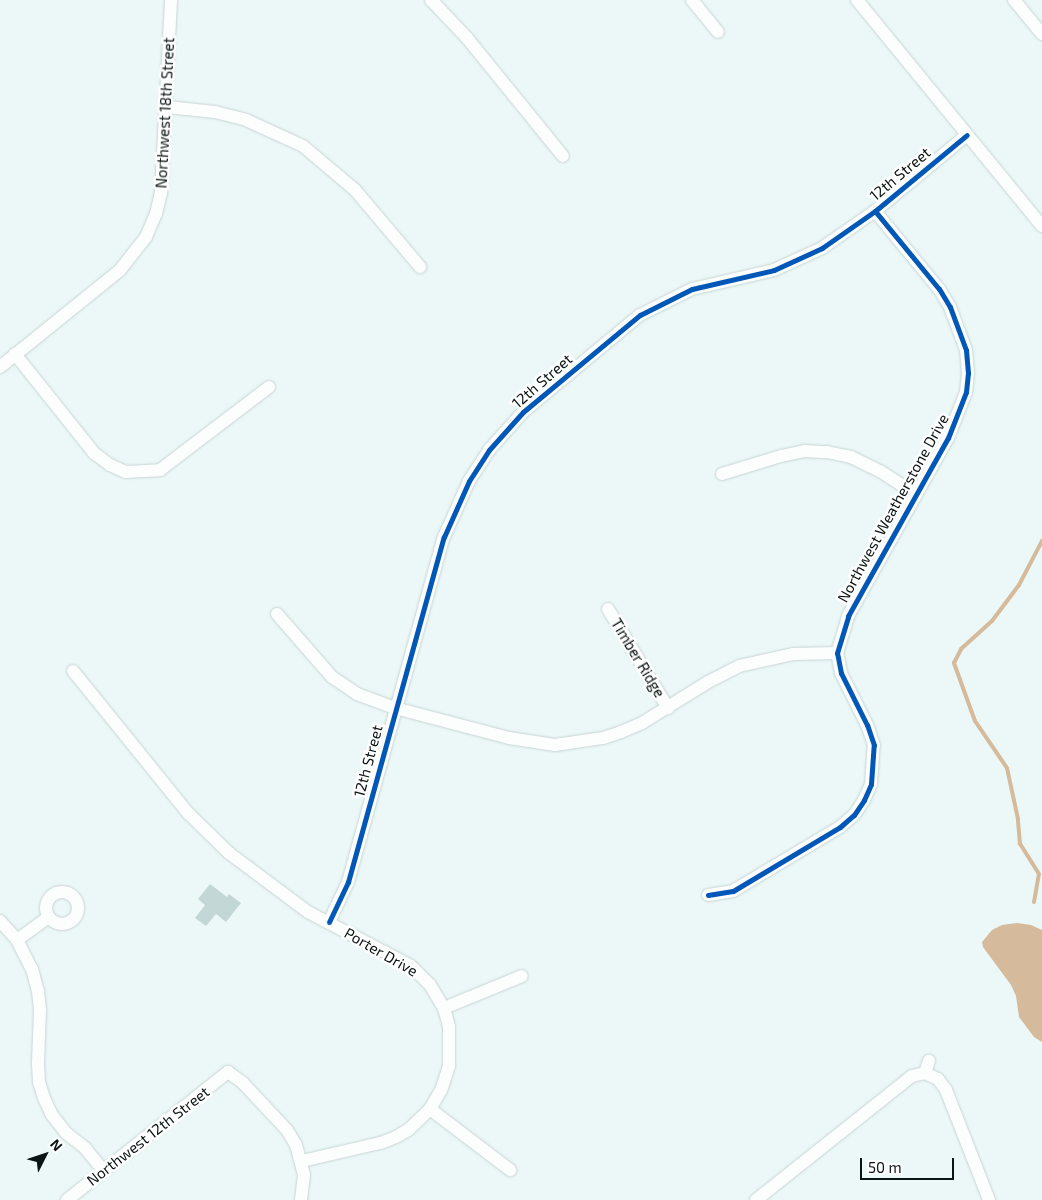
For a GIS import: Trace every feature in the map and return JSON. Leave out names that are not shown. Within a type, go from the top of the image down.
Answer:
[{"type":"street","name":"Northwest 18th Street","points":[[0,367],[120,270],[134,255],[146,237],[156,214],[161,192],[167,107],[171,0]]},
{"type":"street","points":[[431,0],[467,38],[563,156]]},
{"type":"street","points":[[692,0],[718,32]]},
{"type":"street","points":[[857,0],[1042,226]]},
{"type":"street","points":[[1014,0],[1042,34]]},
{"type":"street","points":[[167,107],[215,112],[246,120],[304,146],[355,190],[420,267]]},
{"type":"street","name":"12th Street","points":[[329,922],[348,882],[444,536],[453,514],[485,456],[523,412],[649,310],[692,289],[774,270],[802,259],[844,234],[967,135]]},
{"type":"street","name":"Northwest Weatherstone Drive","points":[[837,653],[848,616],[948,438],[966,392],[966,350],[950,307],[939,289],[874,211]]},
{"type":"street","points":[[16,354],[94,453],[110,465],[126,472],[152,472],[166,467],[269,387]]},
{"type":"street","points":[[722,474],[780,456],[805,451],[827,452],[851,457],[880,471],[915,494]]},
{"type":"street","name":"Timber Ridge","points":[[608,609],[668,708]]},
{"type":"street","points":[[276,614],[332,677],[357,694],[395,708],[509,738],[555,745],[603,738],[642,723],[708,682],[739,666],[793,654],[837,653],[841,673],[868,725],[874,745],[871,784],[864,800],[854,816],[840,827],[733,891],[708,895]]},
{"type":"street","name":"Porter Drive","points":[[73,671],[189,814],[208,834],[275,889],[308,912],[411,966],[430,985],[444,1008],[449,1028],[449,1066],[442,1090],[430,1109],[408,1130],[396,1137],[380,1143],[302,1161]]},
{"type":"street","points":[[17,940],[49,917]]},
{"type":"street","points":[[0,921],[17,940],[32,969],[38,991],[40,1010],[39,1082],[44,1098],[52,1115],[66,1133],[86,1148],[104,1170]]},
{"type":"street","points":[[444,1008],[522,976]]},
{"type":"street","points":[[756,1200],[912,1076],[927,1067],[946,1090],[989,1200]]},
{"type":"street","name":"Northwest 12th Street","points":[[67,1200],[228,1072],[243,1083],[286,1130],[296,1145],[302,1161]]},
{"type":"street","points":[[430,1109],[510,1170]]},
{"type":"street","points":[[301,1200],[304,1175],[302,1161]]},
{"type":"shaded area","points":[[1017,923],[1031,925],[1042,930],[1042,1042],[1034,1037],[1019,1017],[1016,996],[1011,985],[983,947],[982,942],[992,930],[1002,925]]},
{"type":"building","points":[[210,884],[227,897],[229,894],[241,903],[226,922],[216,914],[206,926],[195,918],[205,905],[198,899]]},
{"type":"waterway","points":[[1034,902],[1039,874],[1020,844],[1018,819],[1007,768],[975,721],[954,663],[961,649],[992,621],[1019,585],[1042,541]]},
{"type":"cycle path","points":[[329,922],[348,882],[444,537],[469,481],[489,450],[523,412],[640,315],[692,289],[774,270],[822,248],[875,211],[967,135]]},
{"type":"cycle path","points":[[708,895],[733,891],[840,827],[854,815],[864,800],[871,784],[874,745],[867,725],[841,673],[837,653],[848,616],[948,438],[966,392],[968,373],[966,350],[950,307],[939,289],[875,211]]}]
